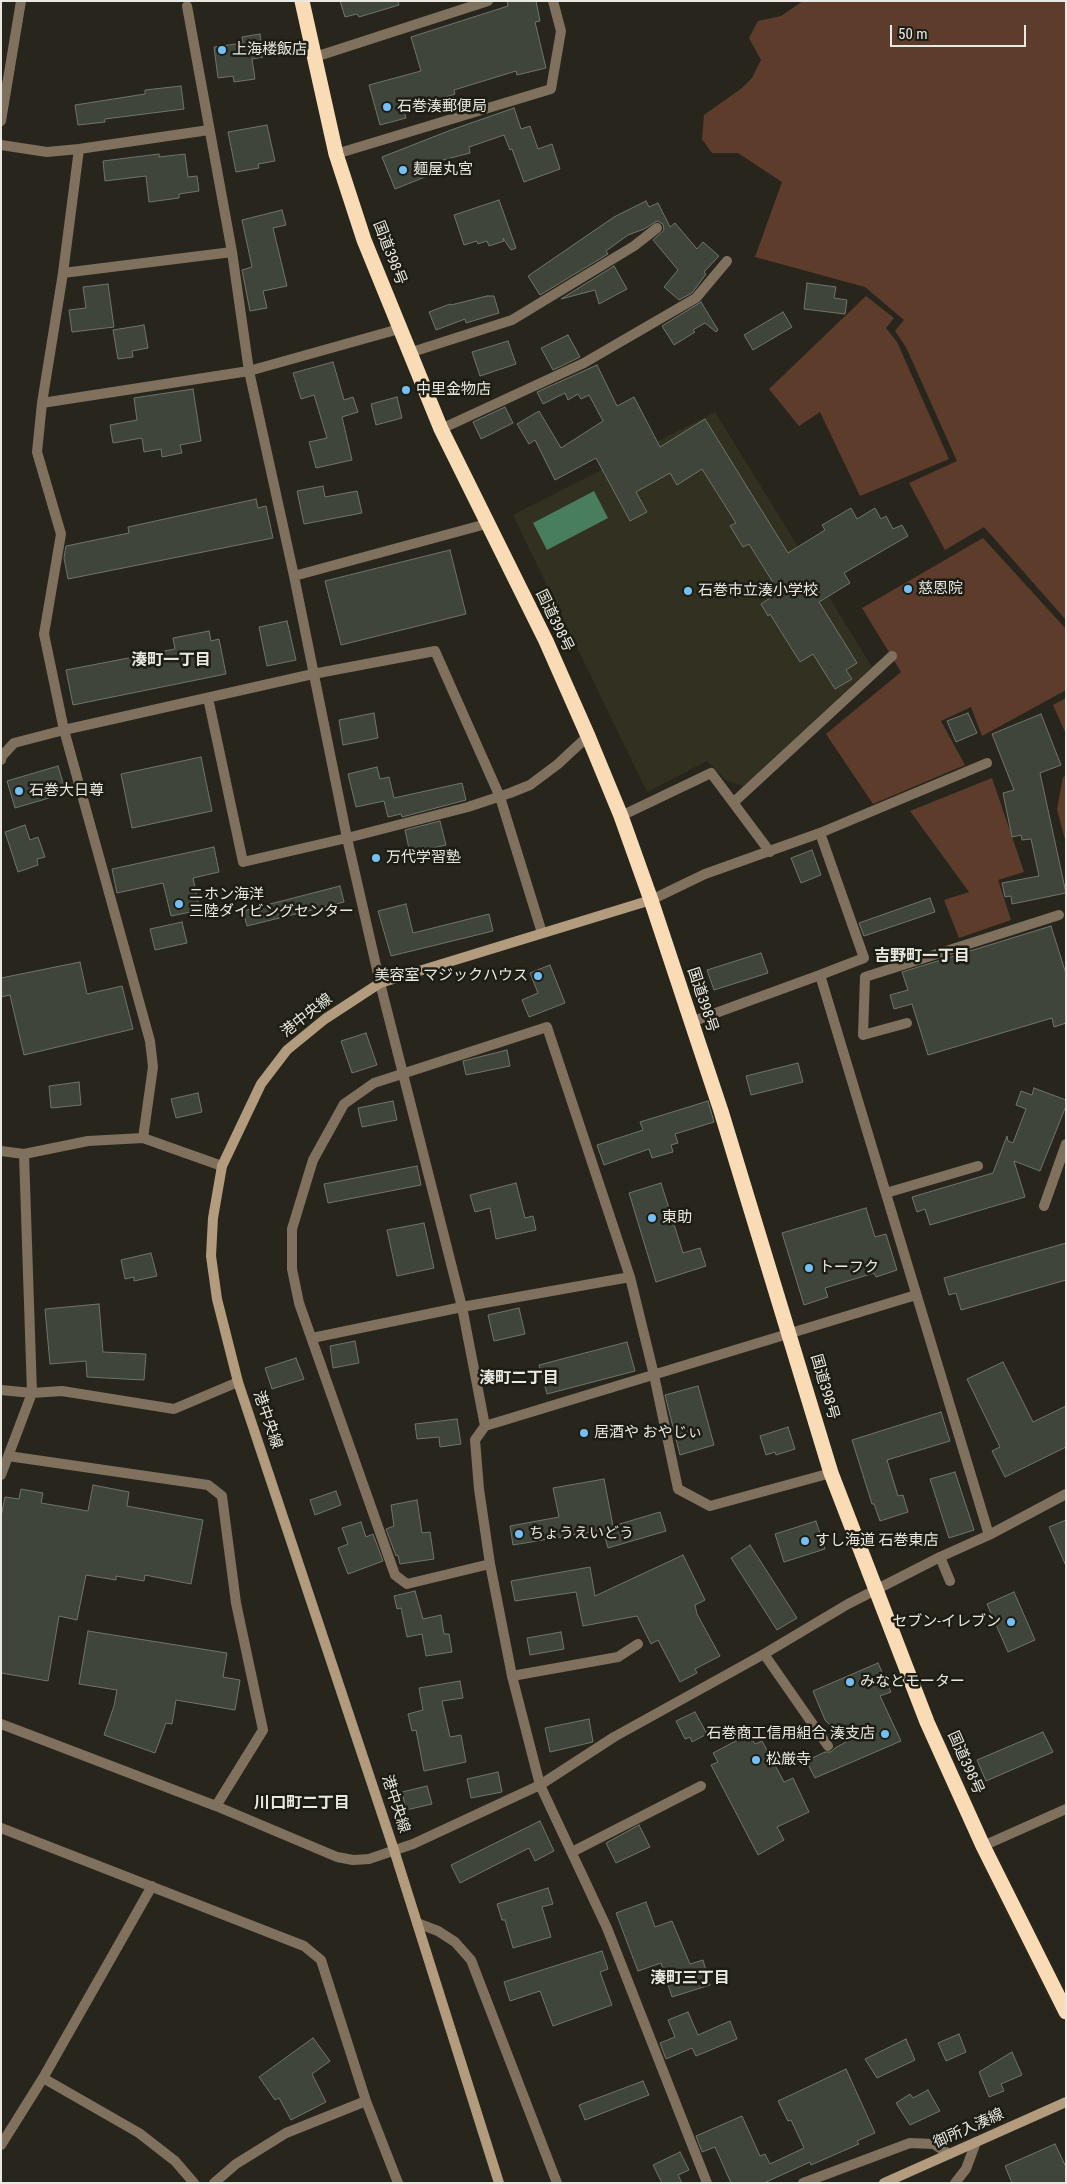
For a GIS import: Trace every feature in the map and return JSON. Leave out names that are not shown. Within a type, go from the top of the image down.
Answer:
[{"type":"highway","name":"国道398号","points":[[302,1],[316,57],[336,154],[364,240],[441,429],[486,524],[546,641],[621,816],[691,1022],[790,1334],[831,1474],[928,1722],[983,1846],[1066,2012]]},
{"type":"street","points":[[1,121],[21,1]]},
{"type":"street","points":[[316,57],[488,1]]},
{"type":"street","points":[[336,154],[551,88],[561,31],[553,1]]},
{"type":"street","points":[[187,6],[232,252],[249,371],[294,576],[346,838],[402,1073],[462,1307],[485,1426]]},
{"type":"street","points":[[1,145],[47,152],[209,130]]},
{"type":"street","points":[[79,149],[63,273],[42,403],[37,452],[61,534],[44,634],[64,730],[150,1041],[153,1067],[143,1138]]},
{"type":"street","points":[[409,353],[512,320],[634,246],[657,228]]},
{"type":"street","points":[[63,273],[232,252]]},
{"type":"street","points":[[441,429],[584,363],[696,298],[727,261]]},
{"type":"street","points":[[42,403],[249,371],[399,329]]},
{"type":"street","points":[[294,576],[486,524]]},
{"type":"street","points":[[1,760],[2,756],[14,743],[64,730],[313,674],[435,651],[500,797],[542,933]]},
{"type":"street","points":[[734,802],[892,656]]},
{"type":"street","points":[[208,698],[242,862],[346,838],[500,797],[530,785],[558,764],[588,736]]},
{"type":"street","points":[[651,900],[705,874],[820,833],[987,763]]},
{"type":"street","points":[[621,816],[711,773],[770,852]]},
{"type":"street","points":[[691,1022],[864,958],[820,833]]},
{"type":"street","name":"港中央線","points":[[499,2183],[394,1850],[238,1382],[217,1300],[211,1256],[213,1218],[222,1166],[261,1084],[287,1050],[325,1019],[380,983],[651,900]]},
{"type":"street","points":[[907,1023],[863,1035],[865,977],[1058,915]]},
{"type":"street","points":[[820,975],[989,1535]]},
{"type":"street","points":[[490,1564],[407,1584],[395,1575],[299,1303],[292,1270],[292,1229],[313,1160],[344,1104],[374,1083],[547,1027],[630,1277],[654,1375],[678,1489],[710,1506],[831,1474]]},
{"type":"street","points":[[1,1151],[24,1154],[88,1141],[143,1138],[222,1166]]},
{"type":"street","points":[[1044,1206],[1066,1144]]},
{"type":"street","points":[[1,1475],[32,1393],[24,1154]]},
{"type":"street","points":[[886,1193],[978,1166]]},
{"type":"street","points":[[312,1338],[462,1307],[630,1277]]},
{"type":"street","points":[[707,2183],[607,1928],[540,1784],[512,1676],[490,1564],[479,1489],[475,1440],[485,1426],[916,1295]]},
{"type":"street","points":[[1,1390],[32,1393],[62,1391],[174,1409],[238,1382]]},
{"type":"street","points":[[8,1456],[208,1484],[222,1496],[236,1603],[263,1730],[216,1806]]},
{"type":"street","points":[[1,1724],[216,1806],[337,1857],[353,1860],[369,1859],[413,1844],[540,1784],[614,1737],[876,1590],[940,1557],[989,1535],[1066,1494]]},
{"type":"street","points":[[940,1557],[950,1580]]},
{"type":"street","points":[[512,1676],[618,1657],[638,1644]]},
{"type":"street","points":[[764,1654],[828,1746]]},
{"type":"street","points":[[572,1852],[701,1786]]},
{"type":"street","points":[[983,1846],[1066,1809]]},
{"type":"street","points":[[1,1828],[304,1946],[320,1960],[366,2101],[398,2183]]},
{"type":"street","points":[[1,2145],[43,2078],[152,1886]]},
{"type":"street","points":[[417,1923],[438,1931],[455,1942],[471,1960],[557,2183]]},
{"type":"street","points":[[43,2078],[139,2133],[175,2161],[194,2183]]},
{"type":"street","points":[[214,2183],[236,2164],[286,2133],[366,2101]]},
{"type":"street","name":"御所入湊線","points":[[884,2183],[1066,2102]]},
{"type":"street","points":[[955,2183],[966,2169],[976,2142]]},
{"type":"street","points":[[803,2183],[910,2143],[934,2144],[949,2154]]},
{"type":"shaded area","points":[[803,1],[1066,1],[1066,620],[984,527],[945,550],[909,483],[957,461],[906,347],[895,331],[904,320],[865,287],[755,257],[782,182],[738,153],[712,153],[702,139],[704,115],[742,88],[752,78],[761,60],[749,38],[758,21],[781,16]]},
{"type":"shaded area","points":[[866,296],[894,318],[886,328],[897,342],[949,459],[860,496],[820,412],[799,426],[769,389]]},
{"type":"shaded area","name":"石巻市立湊小学校","points":[[715,412],[872,667],[744,786],[727,781],[707,761],[647,792],[513,515]]},
{"type":"shaded area","points":[[594,491],[608,518],[547,550],[533,523]]},
{"type":"shaded area","points":[[983,538],[1066,629],[1066,690],[982,736],[971,707],[941,721],[965,765],[873,804],[826,734],[901,672],[862,608]]},
{"type":"shaded area","points":[[1066,698],[1066,734],[1053,705]]},
{"type":"shaded area","points":[[1066,776],[1066,844],[1057,809],[1063,777]]},
{"type":"shaded area","points":[[992,778],[1024,872],[998,880],[1011,920],[959,938],[944,900],[969,892],[910,811]]},
{"type":"building","points":[[340,1],[398,1],[399,5],[359,17],[357,14],[345,17]]},
{"type":"building","points":[[507,1],[536,1],[540,21],[535,22],[546,68],[517,75],[516,71],[454,90],[455,94],[404,111],[406,118],[380,125],[369,85],[421,71],[411,37],[508,6]]},
{"type":"building","points":[[260,34],[263,57],[252,59],[255,79],[234,82],[233,76],[218,78],[214,47],[243,43],[242,37]]},
{"type":"building","points":[[181,86],[184,109],[105,119],[105,122],[78,125],[75,105],[145,94],[145,90]]},
{"type":"building","points":[[514,108],[521,129],[530,126],[538,149],[552,144],[560,169],[524,182],[512,149],[510,150],[504,135],[469,147],[470,153],[420,166],[425,177],[395,189],[382,157]]},
{"type":"building","points":[[267,125],[275,161],[258,164],[259,168],[236,172],[228,132]]},
{"type":"building","points":[[159,154],[159,157],[185,154],[188,177],[197,176],[199,191],[179,194],[179,198],[149,202],[146,176],[105,181],[103,161]]},
{"type":"building","points":[[499,200],[516,248],[511,250],[503,238],[504,241],[489,246],[487,241],[478,244],[477,241],[464,245],[454,215]]},
{"type":"building","points":[[646,201],[649,207],[658,203],[670,227],[675,223],[697,249],[703,242],[719,256],[704,272],[706,274],[692,293],[679,300],[664,287],[678,270],[653,240],[664,230],[663,224],[657,221],[644,229],[628,235],[606,251],[608,254],[540,295],[528,276],[614,217]]},
{"type":"building","points":[[282,210],[286,225],[273,228],[287,286],[263,291],[267,308],[250,311],[242,270],[252,267],[242,220]]},
{"type":"building","points":[[614,266],[627,289],[599,304],[595,290],[561,299]]},
{"type":"building","points":[[807,283],[836,287],[834,298],[847,300],[845,314],[804,309]]},
{"type":"building","points":[[108,284],[114,327],[72,332],[69,310],[86,308],[83,287]]},
{"type":"building","points":[[494,296],[499,313],[466,323],[465,319],[436,330],[429,312],[450,304]]},
{"type":"building","points":[[701,302],[718,330],[716,332],[705,323],[693,330],[695,332],[674,345],[662,326]]},
{"type":"building","points":[[783,312],[792,327],[753,350],[744,335]]},
{"type":"building","points":[[144,325],[148,348],[132,351],[133,357],[118,359],[113,330]]},
{"type":"building","points":[[568,335],[580,357],[553,370],[541,348]]},
{"type":"building","points":[[508,341],[516,364],[480,376],[472,352]]},
{"type":"building","points":[[333,362],[344,400],[353,397],[358,412],[342,417],[352,460],[316,468],[309,442],[327,438],[314,395],[301,399],[293,373]]},
{"type":"building","points":[[597,365],[617,406],[634,397],[660,447],[705,419],[788,553],[825,530],[822,525],[851,508],[857,519],[875,508],[881,519],[886,516],[893,529],[902,525],[908,536],[844,573],[850,583],[819,602],[857,663],[846,670],[852,679],[835,689],[813,654],[800,662],[770,614],[768,616],[761,604],[779,592],[749,544],[743,547],[730,526],[736,523],[702,469],[677,485],[670,473],[636,492],[647,512],[630,521],[596,458],[555,480],[535,440],[529,444],[517,424],[539,411],[561,448],[603,421],[589,395],[581,399],[578,394],[568,400],[565,393],[543,404],[537,392]]},
{"type":"building","points":[[193,389],[201,441],[180,445],[182,453],[162,457],[161,449],[144,452],[142,438],[113,443],[110,425],[137,420],[134,398]]},
{"type":"building","points":[[397,397],[402,418],[376,425],[371,404]]},
{"type":"building","points":[[505,407],[513,423],[481,439],[473,422]]},
{"type":"building","points":[[323,486],[325,497],[357,491],[362,513],[304,524],[297,491]]},
{"type":"building","points":[[256,499],[258,508],[266,506],[273,538],[68,579],[64,558],[66,546],[129,533],[128,527]]},
{"type":"building","points":[[450,550],[466,614],[341,645],[325,581]]},
{"type":"building","points":[[287,621],[296,660],[267,666],[259,627]]},
{"type":"building","points":[[209,631],[211,641],[219,639],[226,674],[73,705],[66,670],[175,649],[173,638]]},
{"type":"building","points":[[374,713],[378,738],[343,745],[339,720]]},
{"type":"building","points":[[968,713],[977,733],[956,742],[947,721]]},
{"type":"building","points":[[1041,714],[1061,765],[1040,773],[1066,893],[1012,904],[1011,896],[1005,897],[1002,883],[1039,876],[1031,839],[1022,840],[1021,835],[1012,837],[1003,793],[1014,790],[992,734]]},
{"type":"building","points":[[201,757],[212,811],[132,828],[121,774]]},
{"type":"building","points":[[58,766],[66,793],[15,808],[7,781]]},
{"type":"building","points":[[377,767],[380,779],[389,777],[394,798],[462,783],[466,800],[402,817],[401,814],[388,817],[384,801],[356,807],[348,774]]},
{"type":"building","points":[[440,821],[446,845],[410,853],[405,830]]},
{"type":"building","points":[[25,825],[30,840],[38,837],[45,857],[37,859],[38,865],[18,872],[5,832]]},
{"type":"building","points":[[214,847],[219,872],[193,878],[199,906],[190,908],[191,912],[171,916],[163,883],[117,893],[112,869]]},
{"type":"building","points":[[812,850],[821,875],[801,883],[791,858]]},
{"type":"building","points":[[340,886],[344,902],[247,926],[243,911]]},
{"type":"building","points":[[930,898],[935,912],[864,936],[859,923]]},
{"type":"building","points":[[406,904],[413,933],[489,914],[493,931],[391,956],[378,911]]},
{"type":"building","points":[[182,922],[187,943],[155,950],[150,929]]},
{"type":"building","points":[[1051,926],[1066,974],[1066,1023],[1054,1027],[1052,1018],[928,1055],[912,1004],[894,1009],[890,995],[908,990],[902,972]]},
{"type":"building","points":[[761,953],[768,973],[714,990],[707,970]]},
{"type":"building","points":[[80,962],[87,994],[122,986],[133,1029],[24,1055],[10,995],[1,997],[1,978]]},
{"type":"building","points":[[550,965],[565,1003],[529,1017],[522,1000],[538,993],[530,973]]},
{"type":"building","points":[[366,1033],[377,1065],[352,1073],[341,1041]]},
{"type":"building","points":[[507,1050],[510,1066],[466,1075],[463,1061]]},
{"type":"building","points":[[798,1063],[803,1082],[751,1095],[746,1076]]},
{"type":"building","points":[[79,1082],[81,1105],[51,1108],[49,1086]]},
{"type":"building","points":[[1034,1088],[1066,1100],[1066,1106],[1040,1171],[1014,1161],[1025,1197],[930,1225],[925,1209],[917,1212],[912,1197],[993,1173],[1007,1136],[1008,1141],[1013,1143],[1026,1109],[1016,1105],[1021,1091],[1032,1095]]},
{"type":"building","points":[[198,1093],[202,1112],[176,1118],[171,1099]]},
{"type":"building","points":[[393,1101],[397,1120],[362,1127],[358,1108]]},
{"type":"building","points":[[708,1101],[714,1122],[675,1134],[678,1143],[671,1145],[673,1152],[652,1158],[649,1149],[604,1165],[597,1145],[643,1130],[640,1122]]},
{"type":"building","points":[[417,1166],[421,1185],[328,1203],[324,1184]]},
{"type":"building","points":[[516,1183],[525,1218],[533,1216],[536,1230],[496,1239],[490,1208],[475,1212],[470,1195]]},
{"type":"building","points":[[661,1183],[683,1253],[700,1248],[706,1266],[656,1282],[629,1193]]},
{"type":"building","points":[[866,1208],[875,1237],[886,1234],[897,1270],[876,1277],[874,1273],[825,1288],[828,1297],[804,1305],[782,1233]]},
{"type":"building","points":[[424,1223],[434,1268],[397,1276],[387,1230]]},
{"type":"building","points":[[1066,1243],[1066,1280],[961,1310],[956,1293],[949,1295],[944,1278]]},
{"type":"building","points":[[151,1253],[157,1276],[134,1281],[134,1277],[125,1279],[121,1260]]},
{"type":"building","points":[[99,1304],[103,1352],[146,1354],[144,1380],[87,1377],[86,1361],[50,1364],[45,1309]]},
{"type":"building","points":[[519,1308],[525,1334],[494,1341],[488,1315]]},
{"type":"building","points":[[355,1341],[359,1363],[333,1368],[330,1346]]},
{"type":"building","points":[[627,1342],[635,1371],[547,1394],[539,1365]]},
{"type":"building","points":[[296,1358],[304,1379],[272,1389],[265,1368]]},
{"type":"building","points":[[1003,1362],[1033,1422],[1066,1406],[1066,1447],[1005,1477],[992,1451],[1000,1447],[967,1379]]},
{"type":"building","points":[[698,1386],[714,1445],[680,1455],[665,1395]]},
{"type":"building","points":[[941,1412],[950,1441],[887,1460],[898,1496],[903,1495],[908,1512],[880,1521],[874,1504],[872,1504],[852,1440]]},
{"type":"building","points":[[457,1419],[461,1444],[440,1447],[439,1437],[417,1439],[415,1424]]},
{"type":"building","points":[[788,1427],[795,1449],[776,1455],[775,1452],[766,1455],[760,1436]]},
{"type":"building","points":[[955,1472],[974,1530],[949,1538],[930,1479]]},
{"type":"building","points":[[604,1479],[613,1526],[660,1512],[666,1531],[608,1548],[603,1530],[513,1545],[510,1526],[559,1517],[553,1488]]},
{"type":"building","points":[[93,1485],[129,1492],[127,1506],[203,1520],[191,1584],[145,1575],[144,1581],[116,1576],[116,1580],[86,1575],[77,1620],[59,1616],[48,1681],[1,1673],[1,1517],[5,1497],[19,1499],[21,1489],[43,1493],[41,1503],[88,1511]]},
{"type":"building","points":[[336,1491],[341,1505],[315,1515],[310,1500]]},
{"type":"building","points":[[417,1500],[422,1533],[430,1532],[434,1559],[400,1564],[386,1529],[394,1526],[391,1505]]},
{"type":"building","points":[[1066,1520],[1066,1566],[1049,1527]]},
{"type":"building","points":[[816,1521],[825,1549],[784,1562],[775,1534]]},
{"type":"building","points":[[361,1522],[366,1537],[373,1534],[383,1561],[348,1574],[338,1548],[348,1544],[342,1528]]},
{"type":"building","points":[[750,1545],[797,1618],[777,1630],[731,1558]]},
{"type":"building","points":[[683,1555],[705,1600],[695,1605],[697,1614],[720,1656],[695,1669],[697,1673],[680,1682],[658,1640],[651,1644],[637,1616],[583,1626],[576,1592],[515,1601],[511,1581],[590,1567],[595,1596]]},
{"type":"building","points":[[415,1591],[423,1619],[441,1615],[444,1634],[449,1634],[452,1652],[426,1656],[422,1634],[407,1637],[401,1608],[397,1609],[394,1596]]},
{"type":"building","name":"セブン-イレブン","points":[[1014,1592],[1035,1640],[1008,1652],[987,1604]]},
{"type":"building","points":[[88,1631],[227,1653],[223,1677],[240,1680],[235,1710],[176,1700],[172,1724],[166,1723],[155,1753],[104,1735],[114,1706],[117,1690],[79,1684]]},
{"type":"building","points":[[561,1632],[564,1649],[530,1655],[527,1638]]},
{"type":"building","points":[[878,1663],[891,1692],[880,1696],[901,1741],[815,1778],[806,1761],[825,1752],[831,1752],[846,1742],[825,1720],[813,1691]]},
{"type":"building","points":[[460,1681],[463,1698],[442,1701],[450,1737],[461,1735],[466,1762],[424,1771],[416,1730],[412,1731],[408,1714],[423,1710],[419,1688]]},
{"type":"building","points":[[695,1712],[707,1734],[692,1742],[690,1737],[685,1739],[676,1721]]},
{"type":"building","points":[[589,1719],[593,1742],[550,1752],[545,1728]]},
{"type":"building","points":[[1043,1732],[1053,1752],[986,1781],[977,1760]]},
{"type":"building","points":[[749,1734],[755,1744],[762,1741],[784,1782],[793,1778],[809,1812],[777,1827],[784,1840],[758,1855],[711,1765],[718,1762],[713,1753]]},
{"type":"building","points":[[498,1772],[502,1792],[471,1798],[467,1779]]},
{"type":"building","points":[[427,1786],[432,1804],[406,1810],[402,1792]]},
{"type":"building","points":[[540,1821],[554,1851],[535,1861],[529,1848],[460,1883],[451,1865]]},
{"type":"building","points":[[639,1825],[650,1847],[616,1863],[606,1843]]},
{"type":"building","points":[[548,1888],[553,1904],[542,1907],[551,1937],[513,1948],[505,1920],[502,1920],[497,1904]]},
{"type":"building","points":[[646,1902],[655,1927],[672,1921],[690,1964],[703,1960],[710,1985],[672,1997],[661,1963],[638,1971],[616,1913]]},
{"type":"building","points":[[602,1951],[608,1969],[600,1972],[612,2005],[553,2026],[540,1991],[510,2001],[504,1982]]},
{"type":"building","points":[[688,2012],[698,2035],[730,2021],[737,2039],[696,2056],[692,2048],[666,2059],[660,2043],[675,2037],[668,2020]]},
{"type":"building","points":[[959,2034],[966,2052],[946,2061],[938,2043]]},
{"type":"building","points":[[313,2038],[330,2061],[312,2074],[326,2102],[291,2120],[279,2098],[275,2100],[259,2077]]},
{"type":"building","points":[[906,2039],[915,2060],[877,2078],[865,2059]]},
{"type":"building","points":[[1012,2052],[1022,2075],[1001,2084],[1004,2091],[989,2097],[979,2072]]},
{"type":"building","points":[[846,2069],[875,2133],[857,2141],[859,2144],[811,2165],[810,2162],[764,2183],[731,2183],[715,2147],[702,2152],[696,2136],[742,2116],[760,2156],[765,2154],[770,2164],[804,2148],[791,2120],[788,2121],[778,2101]]},
{"type":"building","points":[[643,2081],[649,2095],[585,2120],[579,2105]]},
{"type":"building","points":[[928,2090],[940,2111],[910,2125],[896,2103],[910,2094],[913,2098]]},
{"type":"building","points":[[1055,2144],[1066,2167],[1066,2183],[1012,2183],[1005,2166]]},
{"type":"building","points":[[680,2152],[689,2170],[678,2175],[682,2183],[662,2183],[653,2165]]},
{"type":"place","name":"上海楼飯店","points":[[222,50]]},
{"type":"place","name":"石巻湊郵便局","points":[[387,107]]},
{"type":"place","name":"麺屋丸宮","points":[[403,170]]},
{"type":"place","name":"中里金物店","points":[[406,390]]},
{"type":"place","name":"慈恩院","points":[[908,589]]},
{"type":"place","name":"石巻市立湊小学校","points":[[688,591]]},
{"type":"place","name":"石巻大日尊","points":[[19,791]]},
{"type":"place","name":"万代学習塾","points":[[376,858]]},
{"type":"place","name":"ニホン海洋 三陸ダイビングセンター","points":[[179,904]]},
{"type":"place","name":"美容室 マジックハウス","points":[[538,976]]},
{"type":"place","name":"東助","points":[[652,1218]]},
{"type":"place","name":"トーフク","points":[[809,1268]]},
{"type":"place","name":"居酒や おやじぃ","points":[[584,1433]]},
{"type":"place","name":"ちょうえいどう","points":[[519,1534]]},
{"type":"place","name":"すし海道 石巻東店","points":[[805,1541]]},
{"type":"place","name":"セブン-イレブン","points":[[1011,1622]]},
{"type":"place","name":"みなとモーター","points":[[850,1682]]},
{"type":"place","name":"石巻商工信用組合 湊支店","points":[[885,1734]]},
{"type":"place","name":"松厳寺","points":[[756,1760]]},
{"type":"district","name":"湊町一丁目","points":[[171,661]]},
{"type":"district","name":"吉野町一丁目","points":[[922,957]]},
{"type":"district","name":"湊町二丁目","points":[[519,1379]]},
{"type":"district","name":"川口町二丁目","points":[[302,1804]]},
{"type":"district","name":"湊町三丁目","points":[[690,1979]]}]
